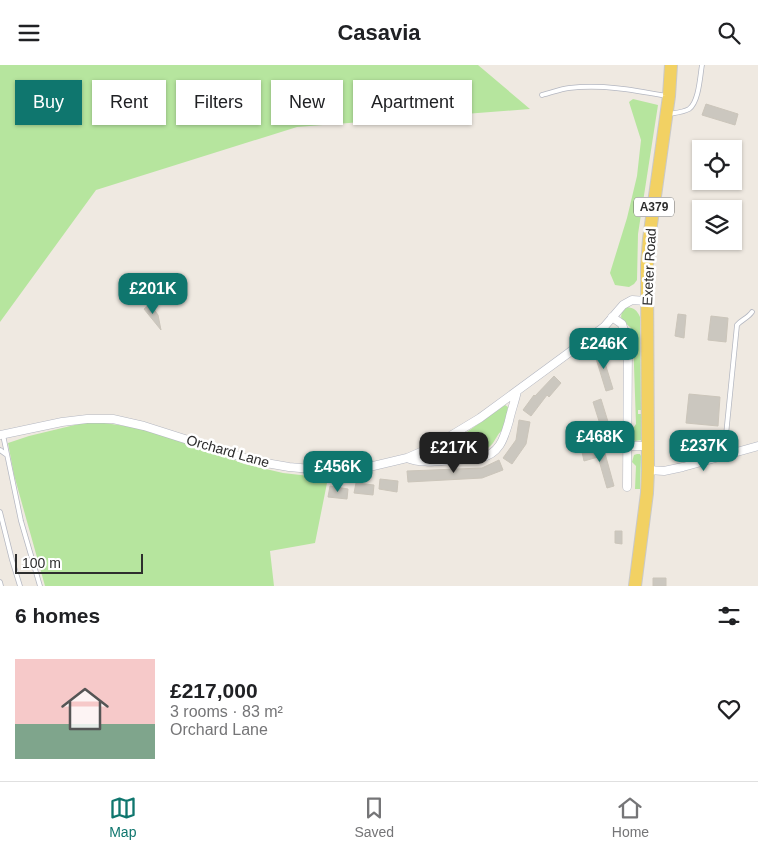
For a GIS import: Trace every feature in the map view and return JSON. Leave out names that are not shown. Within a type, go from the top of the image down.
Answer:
[{"type":"main road","name":"Exeter Road","points":[[648,470],[647,265],[667,114],[671,65]]},
{"type":"main road","name":"A379","points":[[635,586],[647,493],[648,470]]},
{"type":"street","name":"Orchard Lane","points":[[2,435],[62,421],[113,419],[144,426],[254,461],[289,467],[333,471],[369,467],[407,458],[432,447],[480,418],[518,391],[604,327],[627,302],[632,300],[646,301]]},
{"type":"street","points":[[612,317],[622,325],[628,343],[627,487]]},
{"type":"street","points":[[407,458],[416,462],[478,459],[495,451],[502,443],[518,391]]},
{"type":"street","points":[[628,446],[649,446]]},
{"type":"street","points":[[648,470],[664,471],[683,467],[758,446]]},
{"type":"lane","points":[[667,114],[690,109],[694,103],[702,65]]},
{"type":"lane","points":[[542,95],[567,88],[596,86],[630,89],[669,96]]},
{"type":"lane","points":[[724,455],[737,325],[749,316],[752,311]]},
{"type":"lane","points":[[2,435],[21,521],[40,586]]},
{"type":"lane","points":[[0,450],[7,455]]},
{"type":"lane","points":[[0,512],[20,586]]},
{"type":"lane","points":[[0,581],[1,586]]},
{"type":"green space","points":[[0,65],[478,65],[530,109],[472,113],[472,80],[353,80],[353,123],[343,123],[343,80],[271,80],[271,125],[323,125],[297,127],[96,190],[0,322]]},
{"type":"green space","points":[[633,99],[658,105],[638,234],[637,280],[629,287],[615,285],[610,273],[627,218],[637,176],[641,140],[629,102]]},
{"type":"green space","points":[[627,307],[635,310],[640,317],[641,410],[638,410],[638,414],[641,414],[641,440],[635,441],[632,430],[636,424],[633,337],[631,328],[621,317],[622,311]]},
{"type":"green space","points":[[505,405],[508,407],[504,429],[481,455],[435,456],[435,452],[450,444]]},
{"type":"green space","points":[[83,423],[104,423],[140,428],[220,454],[244,464],[283,473],[318,477],[319,481],[327,483],[315,543],[270,551],[274,586],[45,586],[14,475],[8,443]]},
{"type":"green space","points":[[634,455],[641,456],[640,489],[635,489],[636,466],[632,462]]},
{"type":"building","points":[[706,104],[738,114],[735,125],[702,115]]},
{"type":"building","points":[[150,304],[158,315],[161,330],[144,309]]},
{"type":"building","points":[[678,314],[686,315],[684,338],[675,336]]},
{"type":"building","points":[[711,316],[728,318],[726,342],[708,340]]},
{"type":"building","points":[[601,350],[613,389],[606,391],[594,352]]},
{"type":"building","points":[[554,376],[561,383],[549,397],[547,395],[531,416],[523,410],[534,395]]},
{"type":"building","points":[[689,394],[720,397],[718,426],[686,423]]},
{"type":"building","points":[[601,399],[613,438],[605,440],[593,402]]},
{"type":"building","points":[[519,420],[530,422],[526,444],[512,464],[503,458],[516,440]]},
{"type":"building","points":[[603,446],[614,486],[607,488],[598,457],[584,461],[582,452]]},
{"type":"building","points":[[499,460],[503,470],[482,478],[408,482],[407,471],[482,468]]},
{"type":"building","points":[[380,479],[398,481],[397,492],[379,489]]},
{"type":"building","points":[[356,483],[374,485],[373,495],[354,493]]},
{"type":"building","points":[[330,486],[348,489],[347,499],[328,497]]},
{"type":"building","points":[[615,531],[622,531],[622,544],[615,543]]},
{"type":"building","points":[[653,578],[666,578],[666,586],[653,586]]}]
